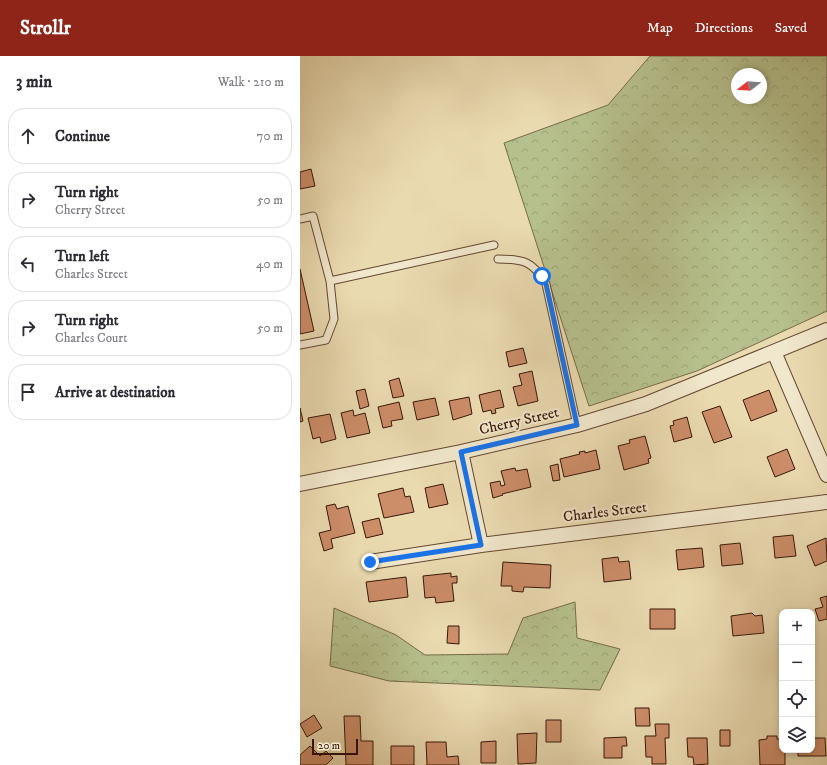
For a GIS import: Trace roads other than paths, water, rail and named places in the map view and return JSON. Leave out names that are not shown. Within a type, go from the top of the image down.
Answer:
[{"type":"street","name":"Cherry Street","points":[[300,484],[461,452],[577,425],[646,404],[827,330]]},
{"type":"street","points":[[774,352],[827,475]]},
{"type":"street","points":[[461,452],[481,545]]},
{"type":"street","name":"Charles Street","points":[[370,562],[481,545],[827,502]]},
{"type":"lane","points":[[300,219],[313,216],[330,281],[334,319],[326,340],[300,346]]},
{"type":"lane","points":[[330,281],[494,245]]},
{"type":"lane","points":[[498,259],[518,259],[528,262],[535,268],[546,284],[577,425]]}]
